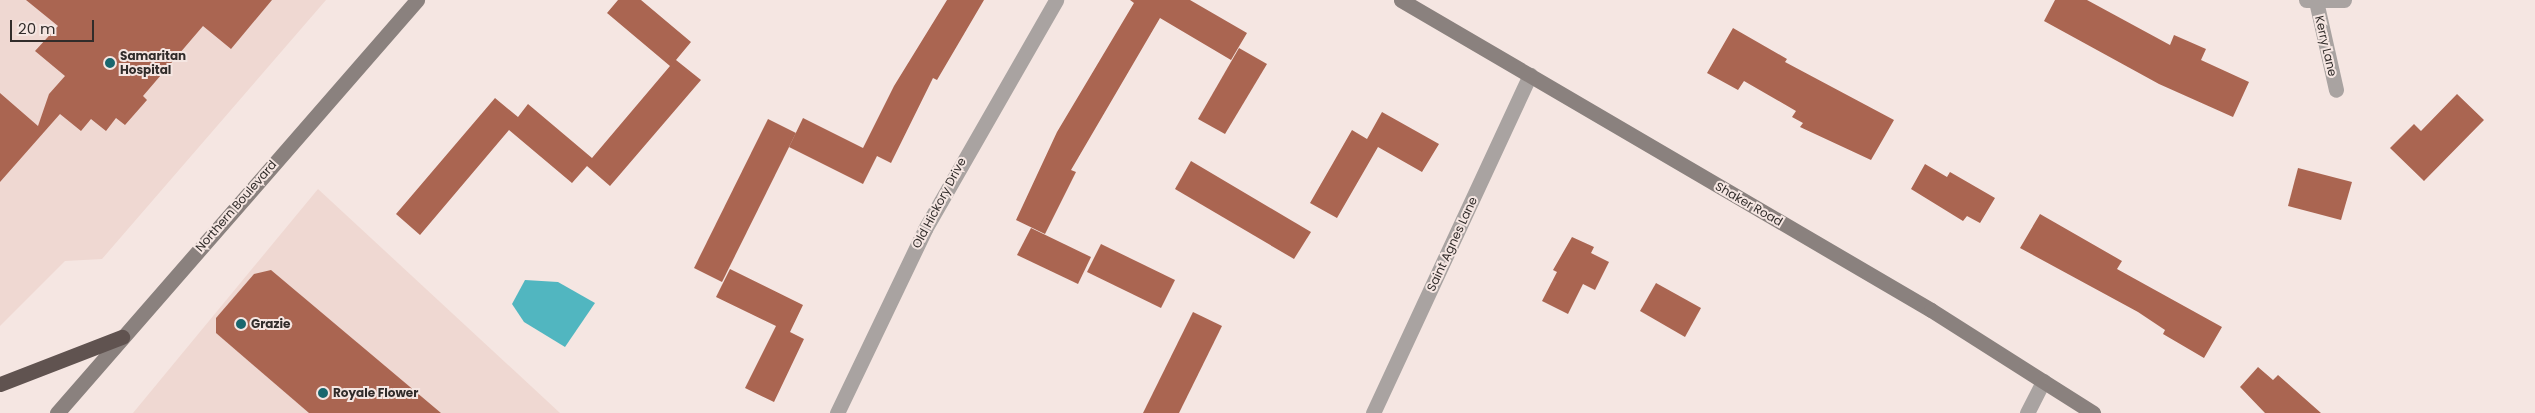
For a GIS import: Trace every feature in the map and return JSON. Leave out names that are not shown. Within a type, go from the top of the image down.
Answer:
[{"type":"highway","points":[[0,384],[122,336]]},
{"type":"main road","name":"Northern Boulevard","points":[[57,413],[122,336],[417,0]]},
{"type":"main road","name":"Shaker Road","points":[[1401,0],[2043,380],[2093,413]]},
{"type":"main road","points":[[69,413],[84,381]]},
{"type":"street","name":"Old Hickory Drive","points":[[838,413],[924,229],[1056,0]]},
{"type":"street","name":"Kerry Lane","points":[[2336,90],[2311,0],[2344,0]]},
{"type":"street","name":"Saint Agnes Lane","points":[[1374,413],[1530,75]]},
{"type":"street","points":[[2027,413],[2043,380]]},
{"type":"shaded area","points":[[0,0],[326,0],[102,259],[65,261],[0,326]]},
{"type":"shaded area","points":[[318,189],[560,413],[133,413]]},
{"type":"water","points":[[525,280],[558,282],[595,303],[565,347],[524,322],[512,304]]},
{"type":"building","name":"Samaritan Hospital","points":[[26,0],[272,0],[231,49],[203,26],[143,96],[147,100],[125,125],[116,118],[106,131],[91,119],[81,131],[60,114],[0,182],[0,93],[38,126],[49,94],[65,76],[35,51],[58,26]]},
{"type":"building","points":[[618,0],[641,0],[691,42],[676,60],[701,80],[610,186],[587,166],[572,183],[509,130],[420,235],[396,214],[495,98],[518,117],[528,104],[592,158],[670,66],[607,13]]},
{"type":"building","points":[[947,0],[984,0],[937,80],[933,78],[891,163],[877,156],[863,184],[789,147],[803,118],[863,148],[894,86]]},
{"type":"building","points":[[1130,0],[1190,0],[1247,33],[1231,60],[1160,18],[1071,170],[1076,172],[1045,234],[1016,220],[1057,132],[1134,3]]},
{"type":"building","points":[[2055,0],[2087,0],[2170,45],[2174,35],[2206,49],[2201,60],[2249,82],[2233,117],[2159,84],[2044,21]]},
{"type":"building","points":[[1733,28],[1787,59],[1785,62],[1894,120],[1871,160],[1800,127],[1803,123],[1792,117],[1796,111],[1744,81],[1738,90],[1707,73]]},
{"type":"building","points":[[1239,48],[1267,64],[1225,134],[1198,119]]},
{"type":"building","points":[[2457,94],[2484,120],[2424,181],[2390,148],[2414,124],[2421,131]]},
{"type":"building","points":[[1382,112],[1439,144],[1422,172],[1378,147],[1337,218],[1310,203],[1352,130],[1367,139]]},
{"type":"building","points":[[768,119],[796,133],[722,282],[694,268]]},
{"type":"building","points":[[1191,161],[1311,232],[1294,259],[1175,189]]},
{"type":"building","points":[[1925,164],[1947,177],[1950,172],[1995,198],[1980,223],[1967,216],[1963,221],[1911,189]]},
{"type":"building","points":[[2298,168],[2352,182],[2341,220],[2288,206]]},
{"type":"building","points":[[2040,214],[2122,261],[2117,269],[2222,327],[2204,358],[2163,334],[2165,330],[2138,312],[2020,248]]},
{"type":"building","points":[[1031,228],[1091,257],[1078,284],[1017,255]]},
{"type":"building","points":[[1572,237],[1594,247],[1591,253],[1609,262],[1595,290],[1583,284],[1568,314],[1542,301],[1557,272],[1553,270]]},
{"type":"building","points":[[1101,244],[1175,280],[1161,308],[1087,272]]},
{"type":"building","points":[[730,269],[803,305],[790,332],[804,339],[774,402],[745,388],[776,326],[716,297]]},
{"type":"building","points":[[271,270],[441,413],[309,413],[216,333],[216,318],[254,274]]},
{"type":"building","points":[[1656,283],[1701,308],[1685,337],[1640,311]]},
{"type":"building","points":[[1193,312],[1222,326],[1179,413],[1143,413]]},
{"type":"building","points":[[2258,367],[2273,380],[2278,375],[2321,413],[2265,413],[2240,387]]},
{"type":"place","name":"Samaritan Hospital","points":[[110,63]]},
{"type":"place","name":"Grazie","points":[[241,324]]},
{"type":"place","name":"Royale Flower","points":[[323,393]]}]
